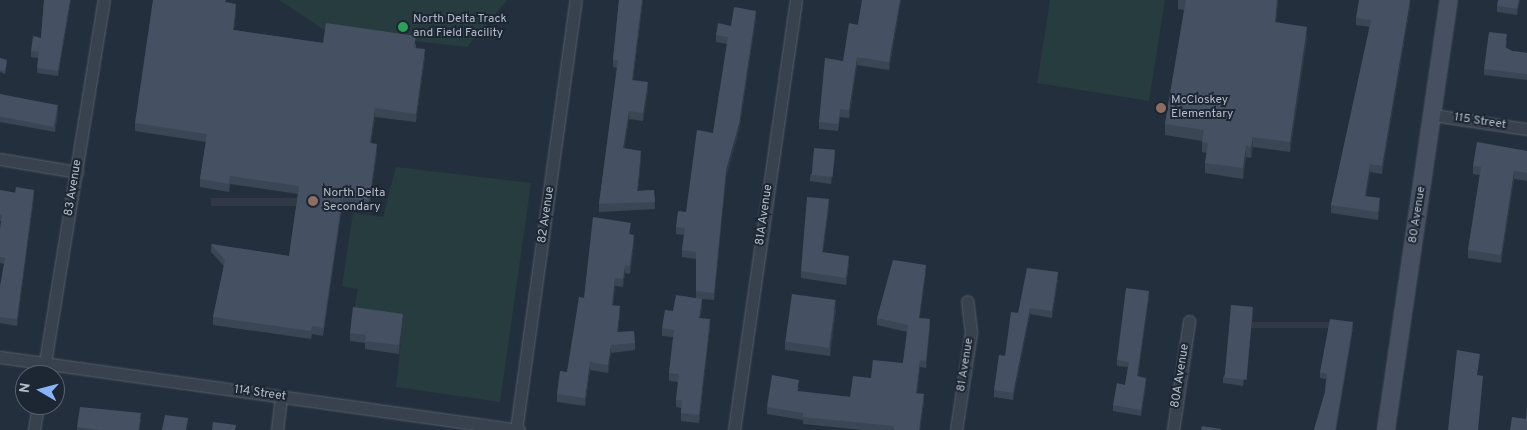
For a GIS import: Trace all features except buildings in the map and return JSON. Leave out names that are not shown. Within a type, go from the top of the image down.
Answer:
[{"type":"street","name":"83 Avenue","points":[[45,363],[104,0]]},
{"type":"street","name":"82 Avenue","points":[[518,430],[576,0]]},
{"type":"street","name":"81A Avenue","points":[[734,430],[796,0]]},
{"type":"street","name":"80 Avenue","points":[[1386,430],[1449,0]]},
{"type":"street","name":"115 Street","points":[[1433,115],[1527,129]]},
{"type":"street","points":[[0,159],[77,172]]},
{"type":"street","name":"81 Avenue","points":[[956,430],[971,332],[966,301]]},
{"type":"street","name":"80A Avenue","points":[[1173,430],[1189,321]]},
{"type":"street","name":"114 Street","points":[[0,357],[518,430]]},
{"type":"street","points":[[277,430],[281,397]]},
{"type":"street","points":[[34,430],[36,415]]},
{"type":"green space","name":"North Delta Track and Field Facility","points":[[279,0],[507,0],[467,47],[326,31]]},
{"type":"green space","points":[[1050,0],[1165,0],[1149,101],[1037,83]]},
{"type":"green space","points":[[396,167],[531,183],[500,402],[396,387],[403,322],[353,315],[358,289],[342,286],[353,213],[383,217]]},
{"type":"place","name":"North Delta Track and Field Facility","points":[[403,27]]},
{"type":"place","name":"McCloskey Elementary","points":[[1161,108]]},
{"type":"place","name":"North Delta Secondary","points":[[313,201]]}]
